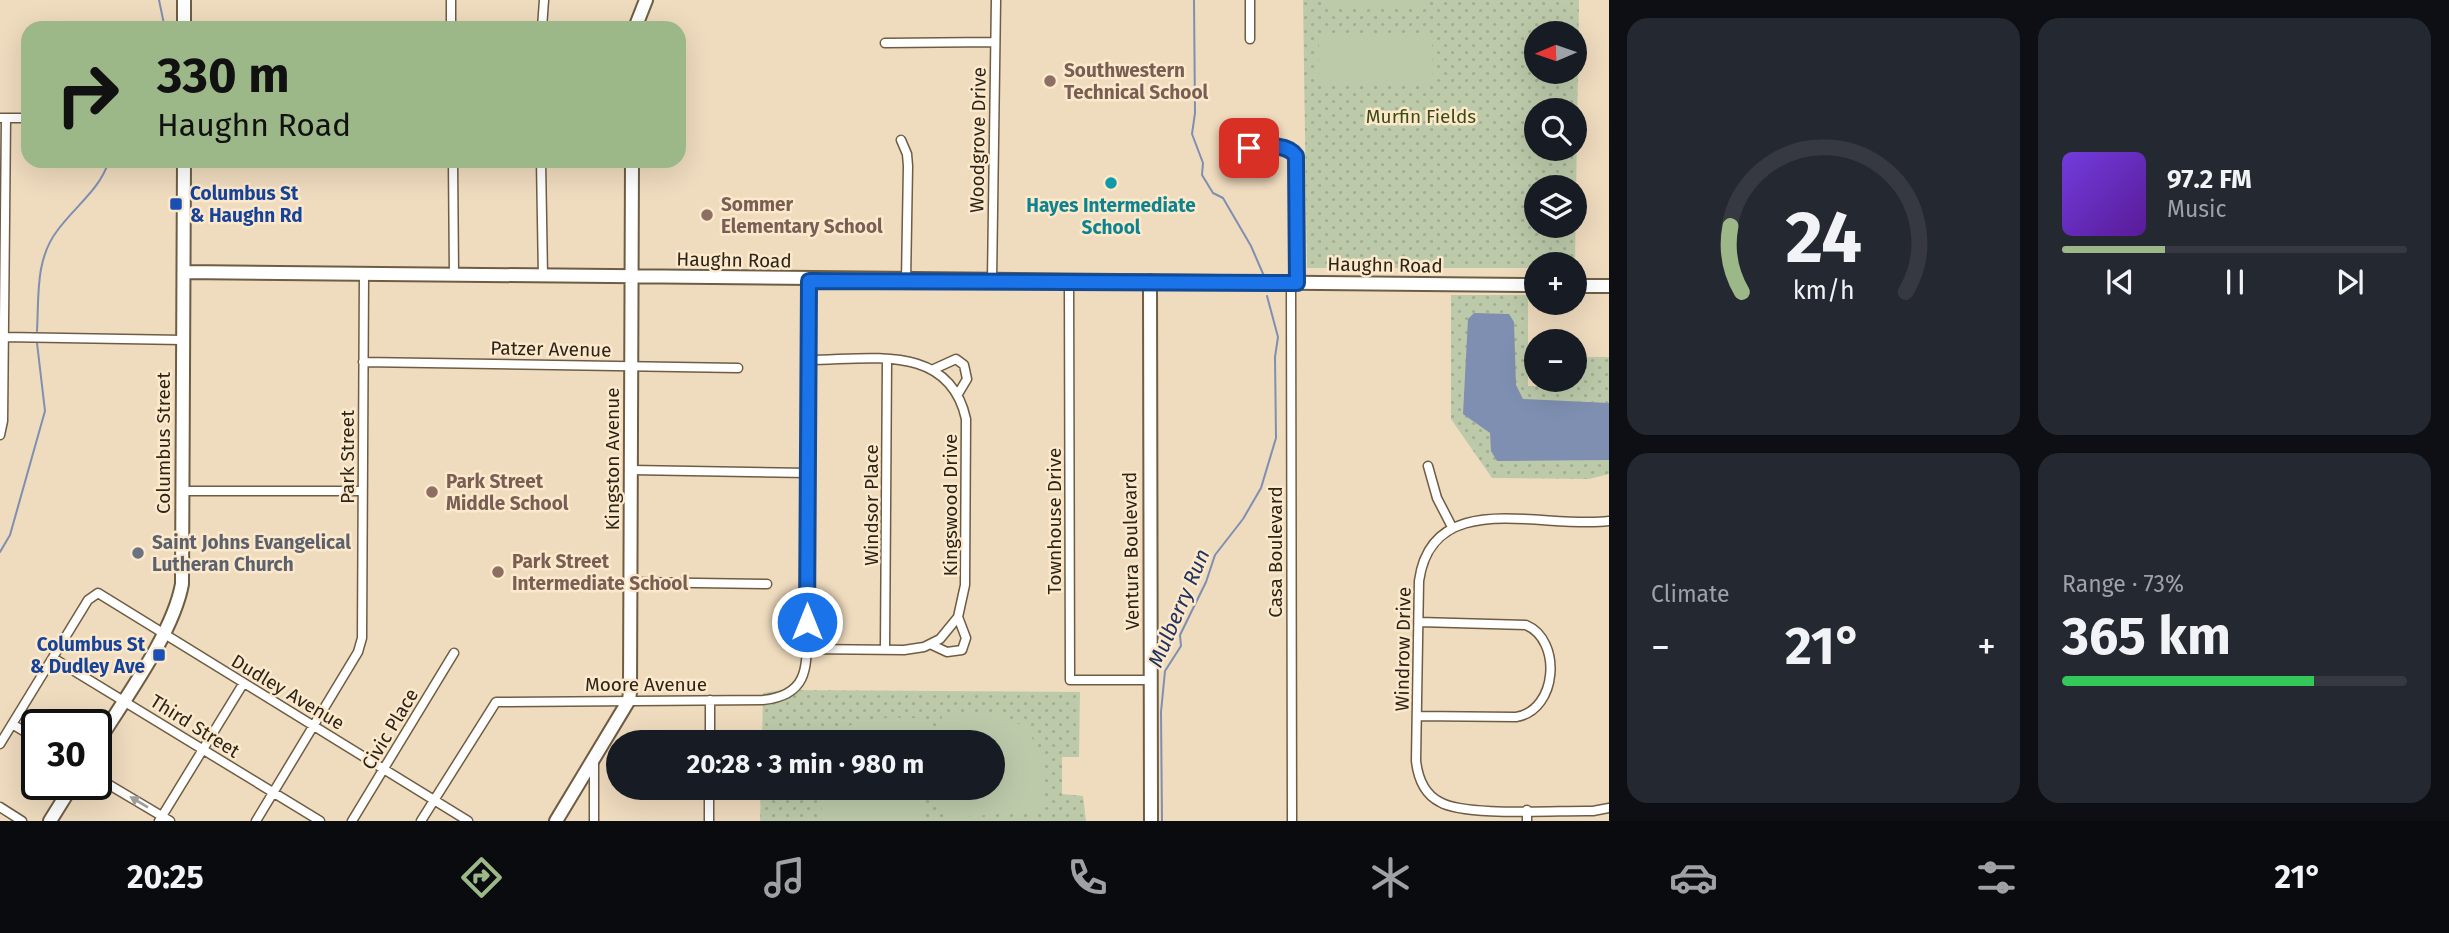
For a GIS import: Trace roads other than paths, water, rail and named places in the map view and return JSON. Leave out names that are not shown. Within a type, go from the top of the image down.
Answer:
[{"type":"street","points":[[184,0],[184,21]]},
{"type":"street","points":[[451,0],[451,21]]},
{"type":"street","points":[[542,21],[544,0]]},
{"type":"street","points":[[638,21],[646,0]]},
{"type":"street","name":"Woodgrove Drive","points":[[992,280],[996,0]]},
{"type":"street","points":[[1250,0],[1250,39]]},
{"type":"street","points":[[885,43],[995,42]]},
{"type":"street","points":[[0,435],[4,337],[3,118],[21,118]]},
{"type":"street","points":[[901,140],[907,153],[908,166],[906,281]]},
{"type":"street","name":"Casa Boulevard","points":[[1249,148],[1283,147],[1290,149],[1296,156],[1292,821]]},
{"type":"street","name":"Columbus Street","points":[[112,718],[163,634],[174,612],[182,584],[184,168]]},
{"type":"street","points":[[453,168],[454,275]]},
{"type":"street","points":[[541,168],[542,277]]},
{"type":"street","name":"Kingston Avenue","points":[[629,700],[632,168]]},
{"type":"street","name":"Haughn Road","points":[[184,272],[809,281],[1524,285]]},
{"type":"street","name":"Park Street","points":[[256,821],[361,645],[363,274]]},
{"type":"street","points":[[806,649],[809,281]]},
{"type":"street","name":"Townhouse Drive","points":[[1069,281],[1070,680],[1151,680]]},
{"type":"street","name":"Ventura Boulevard","points":[[1150,281],[1151,821]]},
{"type":"street","points":[[1587,286],[1609,286]]},
{"type":"street","points":[[4,337],[183,340]]},
{"type":"street","name":"Kingswood Drive","points":[[806,649],[885,650],[932,645],[947,652],[962,650],[966,638],[958,617],[965,585],[967,432],[958,394],[934,369],[911,361],[809,359]]},
{"type":"street","name":"Kingswood Drive","points":[[934,369],[956,359],[964,365],[967,379],[958,394]]},
{"type":"street","name":"Windsor Place","points":[[885,650],[887,360]]},
{"type":"street","name":"Patzer Avenue","points":[[363,362],[738,368]]},
{"type":"street","points":[[1427,466],[1437,498],[1452,527],[1483,520],[1609,521]]},
{"type":"street","points":[[631,470],[808,473]]},
{"type":"street","points":[[182,491],[362,491]]},
{"type":"street","name":"Windrow Drive","points":[[1452,527],[1434,541],[1421,567],[1418,773],[1429,795],[1451,807],[1593,811],[1609,808]]},
{"type":"street","points":[[631,582],[767,584]]},
{"type":"street","name":"Dudley Avenue","points":[[53,658],[92,595],[100,594],[468,821]]},
{"type":"street","points":[[932,645],[958,617]]},
{"type":"street","points":[[1417,716],[1524,716],[1532,713],[1544,702],[1548,677],[1548,647],[1534,628],[1518,624],[1419,622]]},
{"type":"street","name":"Moore Avenue","points":[[434,801],[492,705],[502,700],[779,699],[789,693],[804,676],[806,649]]},
{"type":"street","name":"Civic Place","points":[[352,821],[454,653]]},
{"type":"street","points":[[0,744],[53,658]]},
{"type":"street","name":"Third Street","points":[[53,658],[320,821]]},
{"type":"street","points":[[112,787],[164,819],[243,684]]},
{"type":"street","points":[[555,821],[629,700]]},
{"type":"street","points":[[710,701],[710,730]]},
{"type":"street","points":[[12,724],[21,729]]},
{"type":"street","points":[[594,758],[594,821]]},
{"type":"street","points":[[50,821],[63,800]]},
{"type":"street","points":[[709,800],[709,821]]},
{"type":"street","points":[[421,821],[434,801]]},
{"type":"street","points":[[0,807],[22,821]]},
{"type":"street","points":[[1527,810],[1527,821]]},
{"type":"water","points":[[1474,313],[1509,314],[1514,322],[1516,385],[1523,399],[1609,403],[1609,460],[1497,461],[1491,451],[1490,433],[1463,414],[1468,319]]},
{"type":"waterway","points":[[159,0],[163,21]]},
{"type":"waterway","name":"Mulberry Run","points":[[1194,0],[1195,113],[1192,134],[1203,163],[1202,175],[1213,193],[1223,198],[1251,246],[1264,276]]},
{"type":"waterway","points":[[37,331],[40,279],[50,242],[93,190],[106,168]]},
{"type":"waterway","name":"Mulberry Run","points":[[1162,821],[1161,712],[1165,671],[1181,646],[1180,635],[1206,582],[1215,555],[1243,519],[1261,488],[1276,438],[1275,357],[1278,337],[1267,296]]},
{"type":"waterway","points":[[0,552],[10,535],[45,411],[37,343]]},
{"type":"place","name":"Southwestern Technical School","points":[[1050,81]]},
{"type":"place","name":"Hayes Intermediate School","points":[[1111,183]]},
{"type":"place","name":"Columbus St & Haughn Rd","points":[[176,204]]},
{"type":"place","name":"Sommer Elementary School","points":[[707,215]]},
{"type":"place","name":"Park Street Middle School","points":[[432,492]]},
{"type":"place","name":"Saint Johns Evangelical Lutheran Church","points":[[138,553]]},
{"type":"place","name":"Park Street Intermediate School","points":[[498,572]]},
{"type":"place","name":"Columbus St & Dudley Ave","points":[[159,655]]},
{"type":"park label","name":"Murfin Fields","points":[[1421,116]]}]
